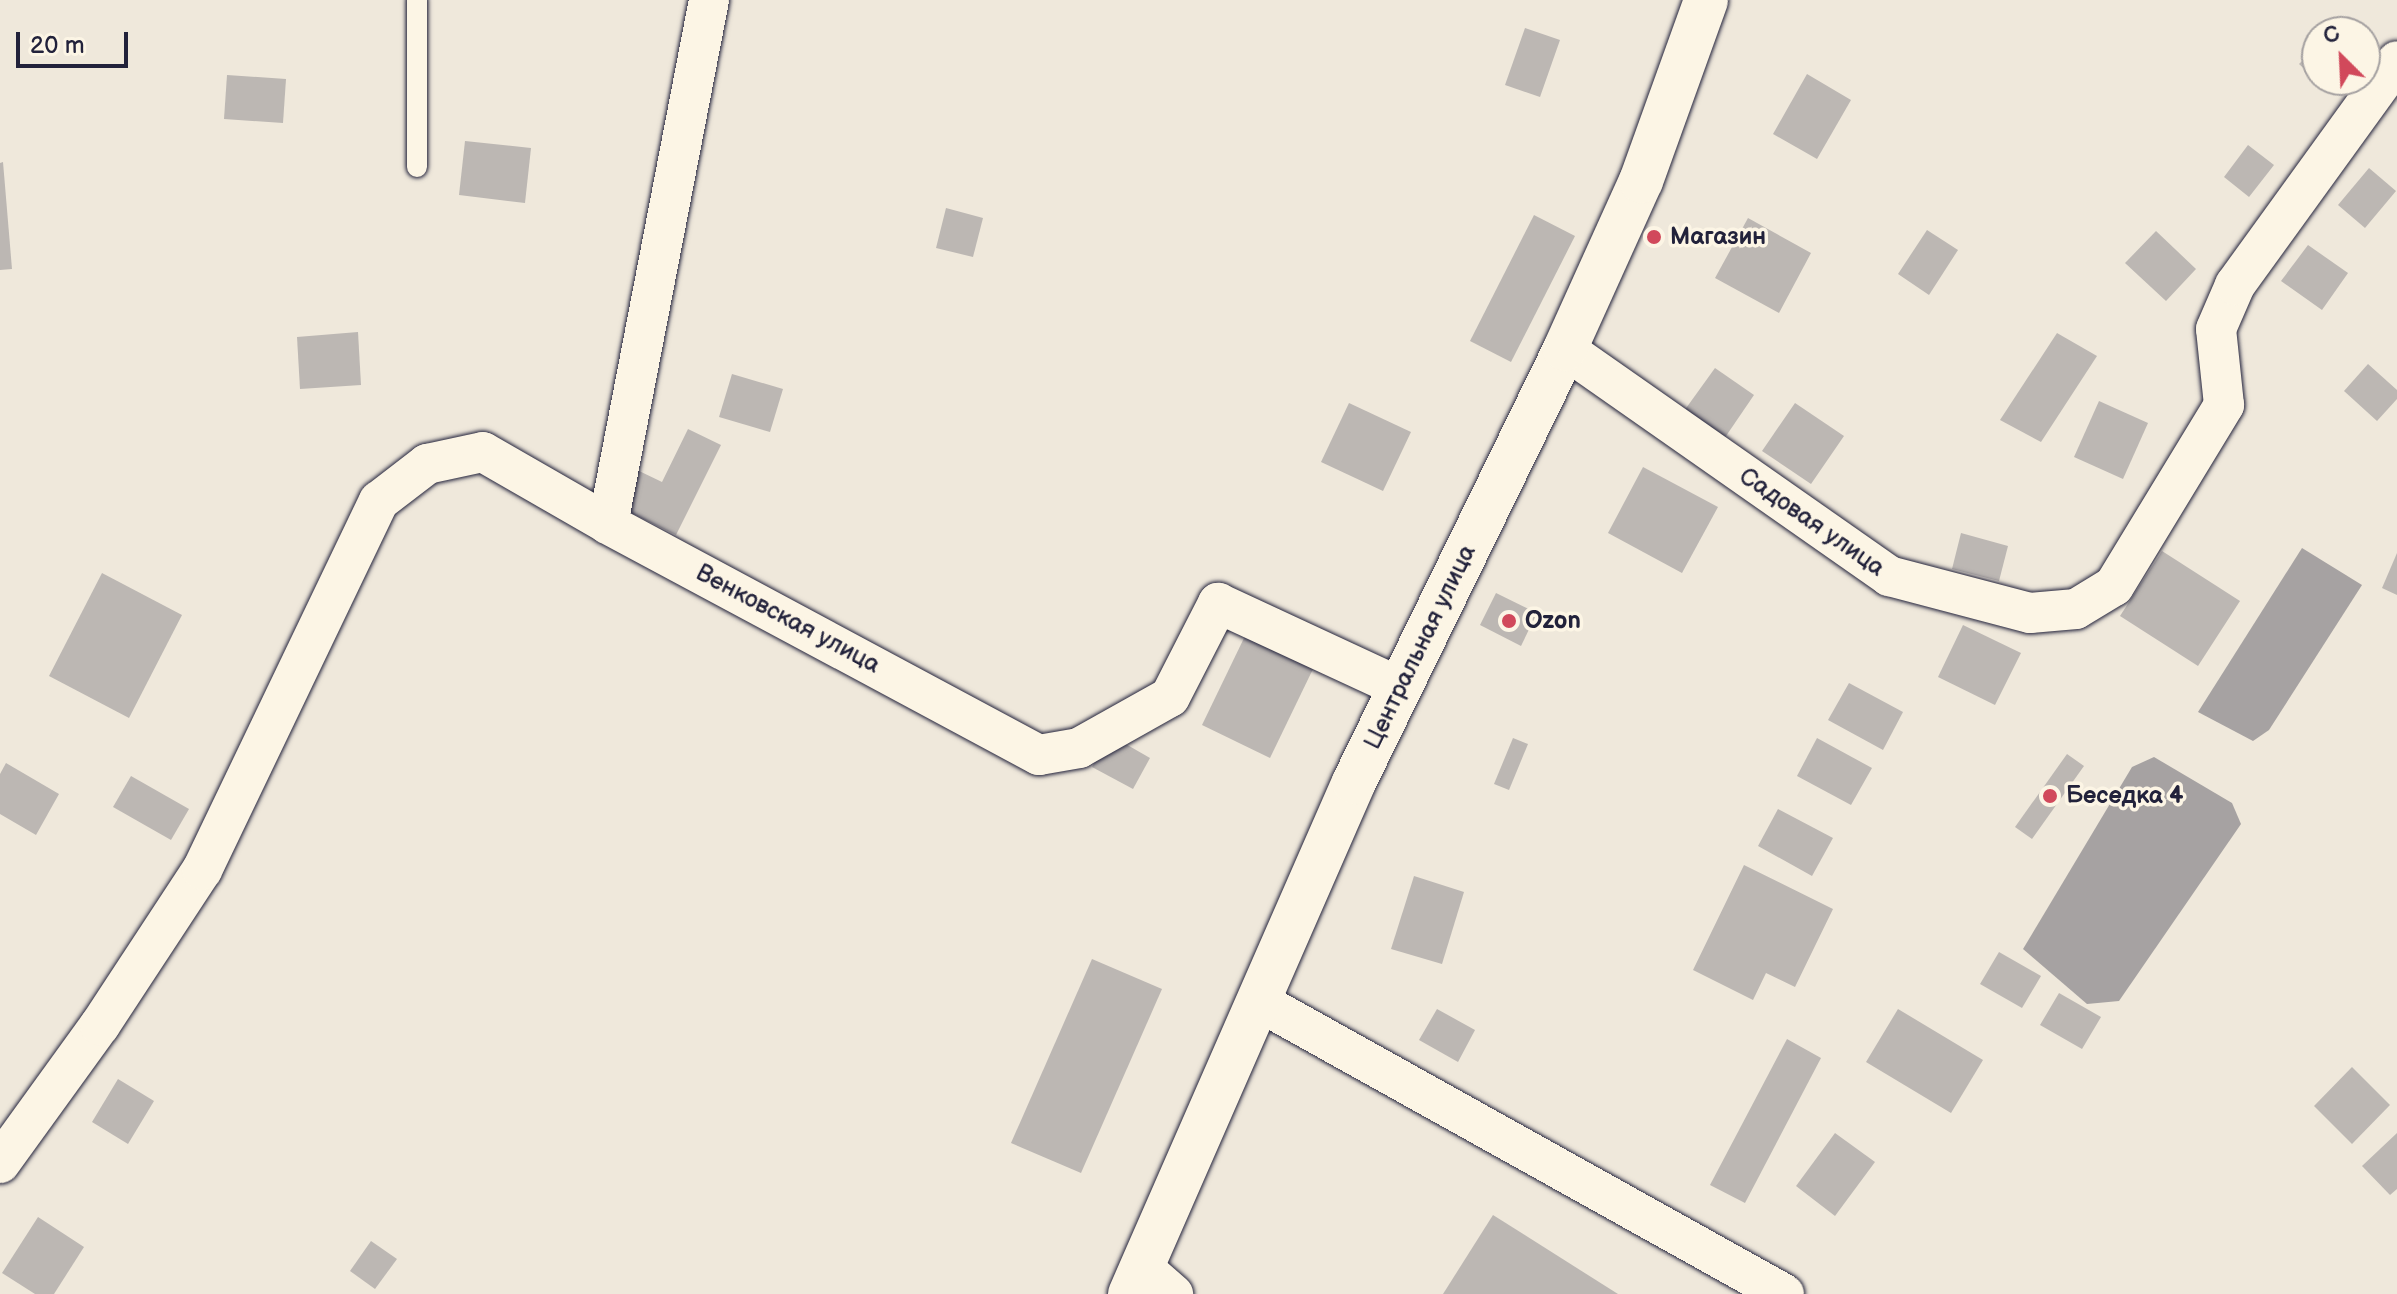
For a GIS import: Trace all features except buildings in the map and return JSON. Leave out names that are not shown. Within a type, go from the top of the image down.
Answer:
[{"type":"main road","name":"Центральная улица","points":[[1149,1285],[1258,1001],[1399,687],[1565,349],[1641,181],[1706,0]]},
{"type":"street","points":[[0,1163],[100,1025],[202,870],[379,501],[427,464],[483,452],[608,524],[709,0]]},
{"type":"street","name":"Садовая улица","points":[[1565,349],[1889,576],[2030,613],[2076,609],[2114,586],[2224,405],[2216,329],[2235,285],[2397,61]]},
{"type":"street","name":"Венковская улица","points":[[608,524],[1039,755],[1079,748],[1170,697],[1218,603],[1399,687]]},
{"type":"street","points":[[1258,1001],[1784,1294]]},
{"type":"lane","points":[[417,0],[417,167]]},
{"type":"shaded area","points":[[2302,548],[2362,585],[2269,730],[2253,741],[2198,712]]},
{"type":"shaded area","points":[[2154,757],[2232,803],[2241,824],[2119,1001],[2087,1004],[2023,949],[2132,767]]},
{"type":"place","name":"Магазин","points":[[1654,237]]},
{"type":"place","name":"Ozon","points":[[1509,621]]},
{"type":"place","name":"Беседка 4","points":[[2050,796]]}]
